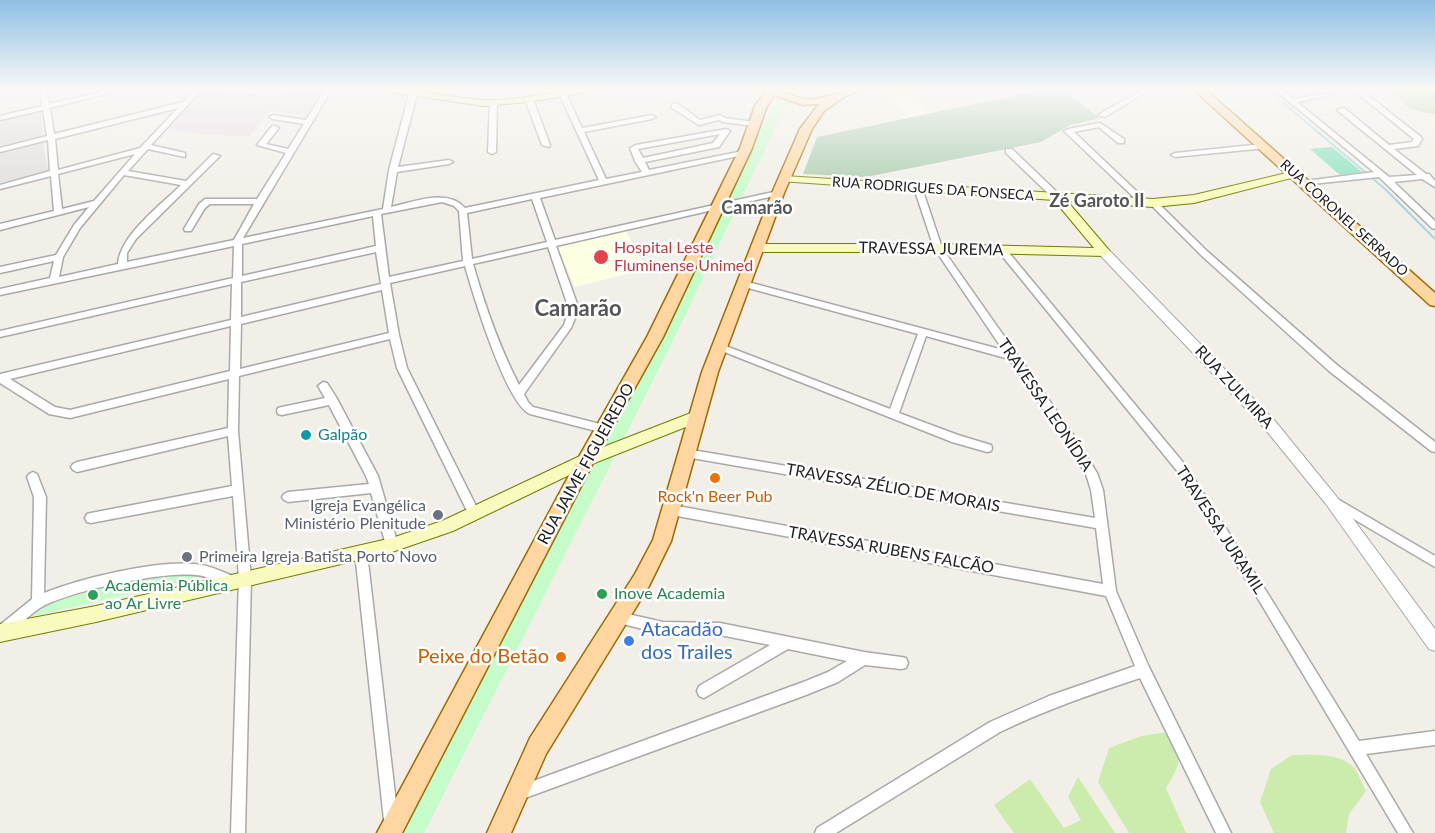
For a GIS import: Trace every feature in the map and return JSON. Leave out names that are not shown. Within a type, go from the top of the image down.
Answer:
[{"type":"main road","name":"RUA JAIME FIGUEIREDO","points":[[390,830],[586,460],[655,337],[743,153],[753,128]]},
{"type":"main road","name":"RUA CORONEL SERRADO","points":[[1242,128],[1435,301]]},
{"type":"main road","points":[[499,833],[514,795],[538,746],[580,676],[619,618],[655,556],[672,510],[696,417],[720,347],[778,193],[806,129]]},
{"type":"main road","name":"RUA RODRIGUES DA FONSECA","points":[[784,179],[1149,203],[1194,199],[1300,179]]},
{"type":"main road","name":"RUA ZULMIRA","points":[[1058,198],[1104,252]]},
{"type":"main road","name":"TRAVESSA JUREMA","points":[[757,248],[938,248],[1104,252]]},
{"type":"main road","points":[[0,633],[85,616],[392,545],[474,514],[586,460],[696,417]]},
{"type":"street","points":[[50,128],[58,212]]},
{"type":"street","points":[[0,150],[88,128]]},
{"type":"street","points":[[54,280],[59,258],[70,237],[96,203],[163,128]]},
{"type":"street","points":[[274,128],[261,145],[291,152]]},
{"type":"street","points":[[238,833],[237,490],[233,431],[238,241],[306,128]]},
{"type":"street","points":[[404,128],[382,211],[380,248],[394,335],[402,368],[474,514]]},
{"type":"street","points":[[492,128],[492,152]]},
{"type":"street","points":[[540,128],[546,145]]},
{"type":"street","points":[[578,128],[603,181]]},
{"type":"street","points":[[579,131],[595,128]]},
{"type":"street","points":[[1085,128],[1068,131],[1333,368],[1435,448]]},
{"type":"street","points":[[1104,128],[1122,141]]},
{"type":"street","points":[[1321,128],[1373,175]]},
{"type":"street","points":[[1365,128],[1435,185]]},
{"type":"street","points":[[1390,147],[1415,144],[1418,139],[1404,128]]},
{"type":"street","points":[[639,161],[718,145],[726,131],[634,147],[639,161],[646,172]]},
{"type":"street","points":[[663,141],[671,154]]},
{"type":"street","points":[[1175,155],[1263,146]]},
{"type":"street","points":[[0,187],[144,148],[182,154]]},
{"type":"street","name":"RUA ZULMIRA","points":[[1009,151],[1058,198]]},
{"type":"street","points":[[463,211],[743,153]]},
{"type":"street","points":[[122,265],[123,253],[133,237],[216,156]]},
{"type":"street","points":[[393,170],[449,162]]},
{"type":"street","points":[[123,172],[188,184]]},
{"type":"street","points":[[1300,179],[1373,175],[1388,180],[1426,176]]},
{"type":"street","points":[[1388,180],[1435,226]]},
{"type":"street","name":"TRAVESSA LEONÍDIA","points":[[918,188],[938,248],[1071,440],[1091,473],[1097,490],[1110,591],[1143,670],[1224,833]]},
{"type":"street","points":[[0,378],[237,323],[468,262],[778,193]]},
{"type":"street","points":[[519,393],[572,318],[572,303],[535,196]]},
{"type":"street","points":[[0,292],[442,199],[457,204],[463,211],[468,262],[490,335],[524,405],[530,410],[604,429]]},
{"type":"street","points":[[188,229],[201,206],[208,201],[261,202]]},
{"type":"street","points":[[0,227],[96,203]]},
{"type":"street","points":[[0,334],[380,248]]},
{"type":"street","name":"TRAVESSA JURAMIL","points":[[1002,250],[1182,469],[1264,598],[1406,833]]},
{"type":"street","name":"RUA ZULMIRA","points":[[1104,252],[1249,402],[1331,500],[1435,643]]},
{"type":"street","points":[[0,270],[59,258]]},
{"type":"street","points":[[744,284],[1013,357]]},
{"type":"street","points":[[893,415],[922,332]]},
{"type":"street","points":[[0,378],[60,414],[394,335]]},
{"type":"street","points":[[720,347],[893,415],[987,448]]},
{"type":"street","points":[[323,386],[372,478],[392,545]]},
{"type":"street","points":[[282,411],[332,400]]},
{"type":"street","points":[[77,467],[233,431]]},
{"type":"street","name":"TRAVESSA ZÉLIO DE MORAIS","points":[[686,453],[1100,524]]},
{"type":"street","points":[[33,477],[40,497],[38,603]]},
{"type":"street","points":[[288,497],[372,478]]},
{"type":"street","points":[[91,518],[237,490]]},
{"type":"street","points":[[1331,500],[1435,562]]},
{"type":"street","name":"TRAVESSA RUBENS FALCÃO","points":[[672,510],[1110,591]]},
{"type":"street","points":[[361,552],[390,830]]},
{"type":"street","points":[[0,633],[38,603],[148,572],[179,568],[206,571],[238,580]]},
{"type":"street","points":[[619,618],[663,628],[720,629],[864,658],[901,663]]},
{"type":"street","points":[[704,691],[788,642]]},
{"type":"street","points":[[514,795],[806,688],[833,677],[864,658]]},
{"type":"street","points":[[822,833],[995,727],[1067,695],[1143,670]]},
{"type":"street","points":[[1354,749],[1435,738]]},
{"type":"shaded area","points":[[0,128],[42,128],[43,136],[0,148]]},
{"type":"shaded area","points":[[169,128],[256,128],[250,136],[209,135]]},
{"type":"shaded area","points":[[861,128],[1065,128],[1041,142],[866,177],[803,174],[817,137]]},
{"type":"shaded area","points":[[43,142],[48,171],[0,183],[0,152]]},
{"type":"shaded area","name":"Hospital Leste Fluminense Unimed","points":[[625,229],[646,269],[575,287],[557,246]]},
{"type":"green space","points":[[762,128],[775,128],[671,345],[424,833],[393,833]]},
{"type":"green space","points":[[1332,147],[1362,172],[1340,175],[1310,149]]},
{"type":"green space","points":[[188,573],[205,577],[33,616],[49,602],[132,580]]},
{"type":"green space","points":[[1168,732],[1177,748],[1179,760],[1175,773],[1166,788],[1186,833],[1129,833],[1098,782],[1109,748],[1141,736]]},
{"type":"green space","points":[[1292,755],[1334,757],[1355,769],[1366,791],[1349,814],[1346,833],[1274,833],[1260,802],[1271,769]]},
{"type":"green space","points":[[1078,777],[1115,833],[1014,833],[994,805],[1030,779],[1064,828],[1081,820],[1068,797]]},
{"type":"waterway","points":[[1313,128],[1385,189],[1435,239]]},
{"type":"place","name":"Hospital Leste Fluminense Unimed","points":[[601,257]]},
{"type":"place","name":"Galpão","points":[[306,435]]},
{"type":"place","name":"Rock'n Beer Pub","points":[[715,478]]},
{"type":"place","name":"Igreja Evangélica Ministério Plenitude","points":[[438,515]]},
{"type":"place","name":"Primeira Igreja Batista Porto Novo","points":[[187,557]]},
{"type":"place","name":"Inove Academia","points":[[602,594]]},
{"type":"place","name":"Academia Pública ao Ar Livre","points":[[93,595]]},
{"type":"place","name":"Atacadão dos Trailes","points":[[629,641]]},
{"type":"place","name":"Peixe do Betão","points":[[561,657]]},
{"type":"district","name":"Zé Garoto II","points":[[1097,201]]},
{"type":"district","name":"Camarão","points":[[757,208]]},
{"type":"district","name":"Camarão","points":[[578,309]]}]
